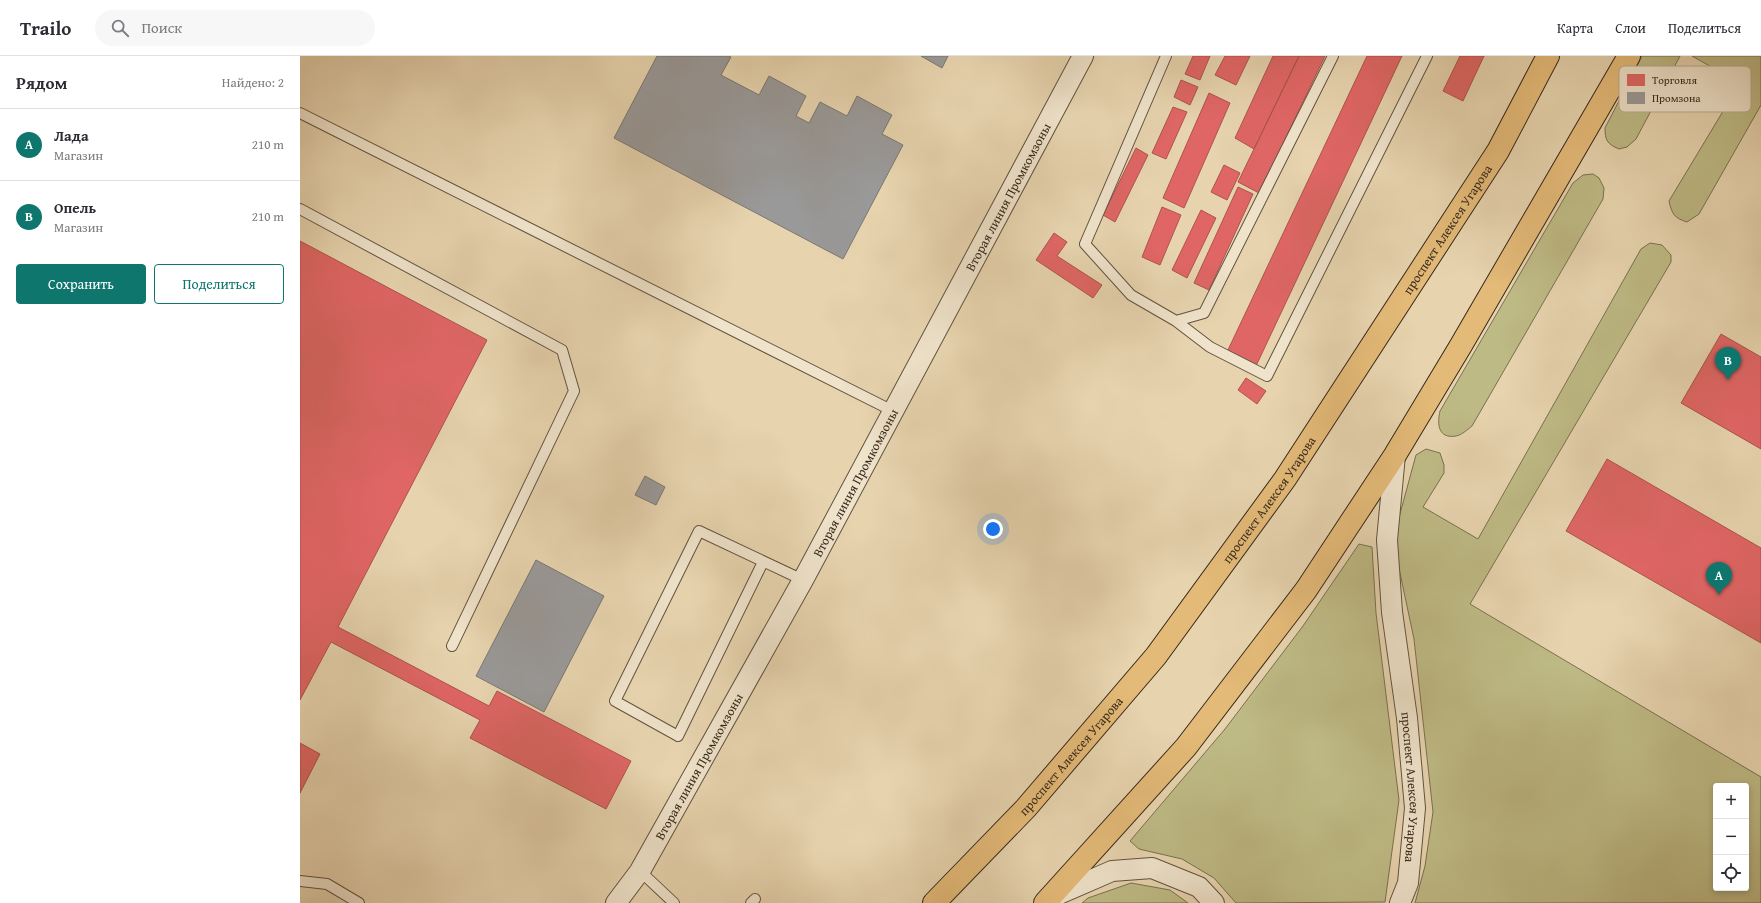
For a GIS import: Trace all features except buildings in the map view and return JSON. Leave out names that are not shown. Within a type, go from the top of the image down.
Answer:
[{"type":"main road","name":"проспект Алексея Угарова","points":[[934,903],[1026,808],[1156,656],[1285,479],[1498,151],[1548,56]]},
{"type":"main road","name":"проспект Алексея Угарова","points":[[1623,66],[1629,56]]},
{"type":"main road","name":"проспект Алексея Угарова","points":[[1048,900],[1186,747],[1306,590],[1395,455],[1460,347],[1619,73]]},
{"type":"street","name":"Вторая линия Промкомзоны","points":[[616,903],[640,871],[804,580],[1083,56]]},
{"type":"street","name":"проспект Алексея Угарова","points":[[1395,455],[1388,540],[1392,612],[1407,718],[1415,808],[1408,883],[1400,903]]},
{"type":"street","points":[[1048,900],[1112,871],[1152,868],[1199,887],[1214,903]]},
{"type":"lane","points":[[1166,56],[1085,244],[1131,295],[1176,321],[1210,347],[1267,376],[1427,56]]},
{"type":"lane","points":[[1176,321],[1204,313],[1333,56]]},
{"type":"lane","points":[[300,113],[893,411]]},
{"type":"lane","points":[[300,209],[562,350],[574,391],[452,646]]},
{"type":"lane","points":[[763,562],[678,736],[615,701],[699,531],[804,580]]},
{"type":"lane","points":[[640,871],[674,903]]},
{"type":"lane","points":[[300,881],[327,884],[359,903]]},
{"type":"shaded area","points":[[1642,56],[1680,56],[1675,66],[1637,66]]},
{"type":"shaded area","points":[[1692,56],[1761,56],[1761,105],[1699,214],[1687,222],[1674,215],[1669,201],[1723,112],[1751,112],[1751,66],[1710,66]]},
{"type":"shaded area","points":[[1619,101],[1619,112],[1650,112],[1636,139],[1627,147],[1619,149],[1609,143],[1605,128]]},
{"type":"shaded area","points":[[1593,174],[1599,178],[1604,188],[1603,199],[1472,426],[1465,432],[1456,436],[1445,435],[1440,430],[1440,411],[1573,183],[1583,175]]},
{"type":"shaded area","points":[[1650,243],[1662,245],[1671,255],[1671,262],[1470,604],[1761,777],[1761,903],[1415,903],[1425,866],[1433,812],[1414,639],[1397,559],[1395,532],[1416,455],[1426,449],[1440,453],[1444,465],[1444,473],[1423,507],[1478,539],[1641,249]]},
{"type":"shaded area","points":[[1359,544],[1372,547],[1376,613],[1399,800],[1385,902],[1236,903],[1214,878],[1182,859],[1139,849],[1130,841],[1225,729],[1303,626]]},
{"type":"shaded area","points":[[1131,883],[1170,890],[1188,903],[1082,903],[1088,898]]},
{"type":"place","name":"Опель","points":[[1728,380]]},
{"type":"place","name":"Лада","points":[[1719,595]]}]
